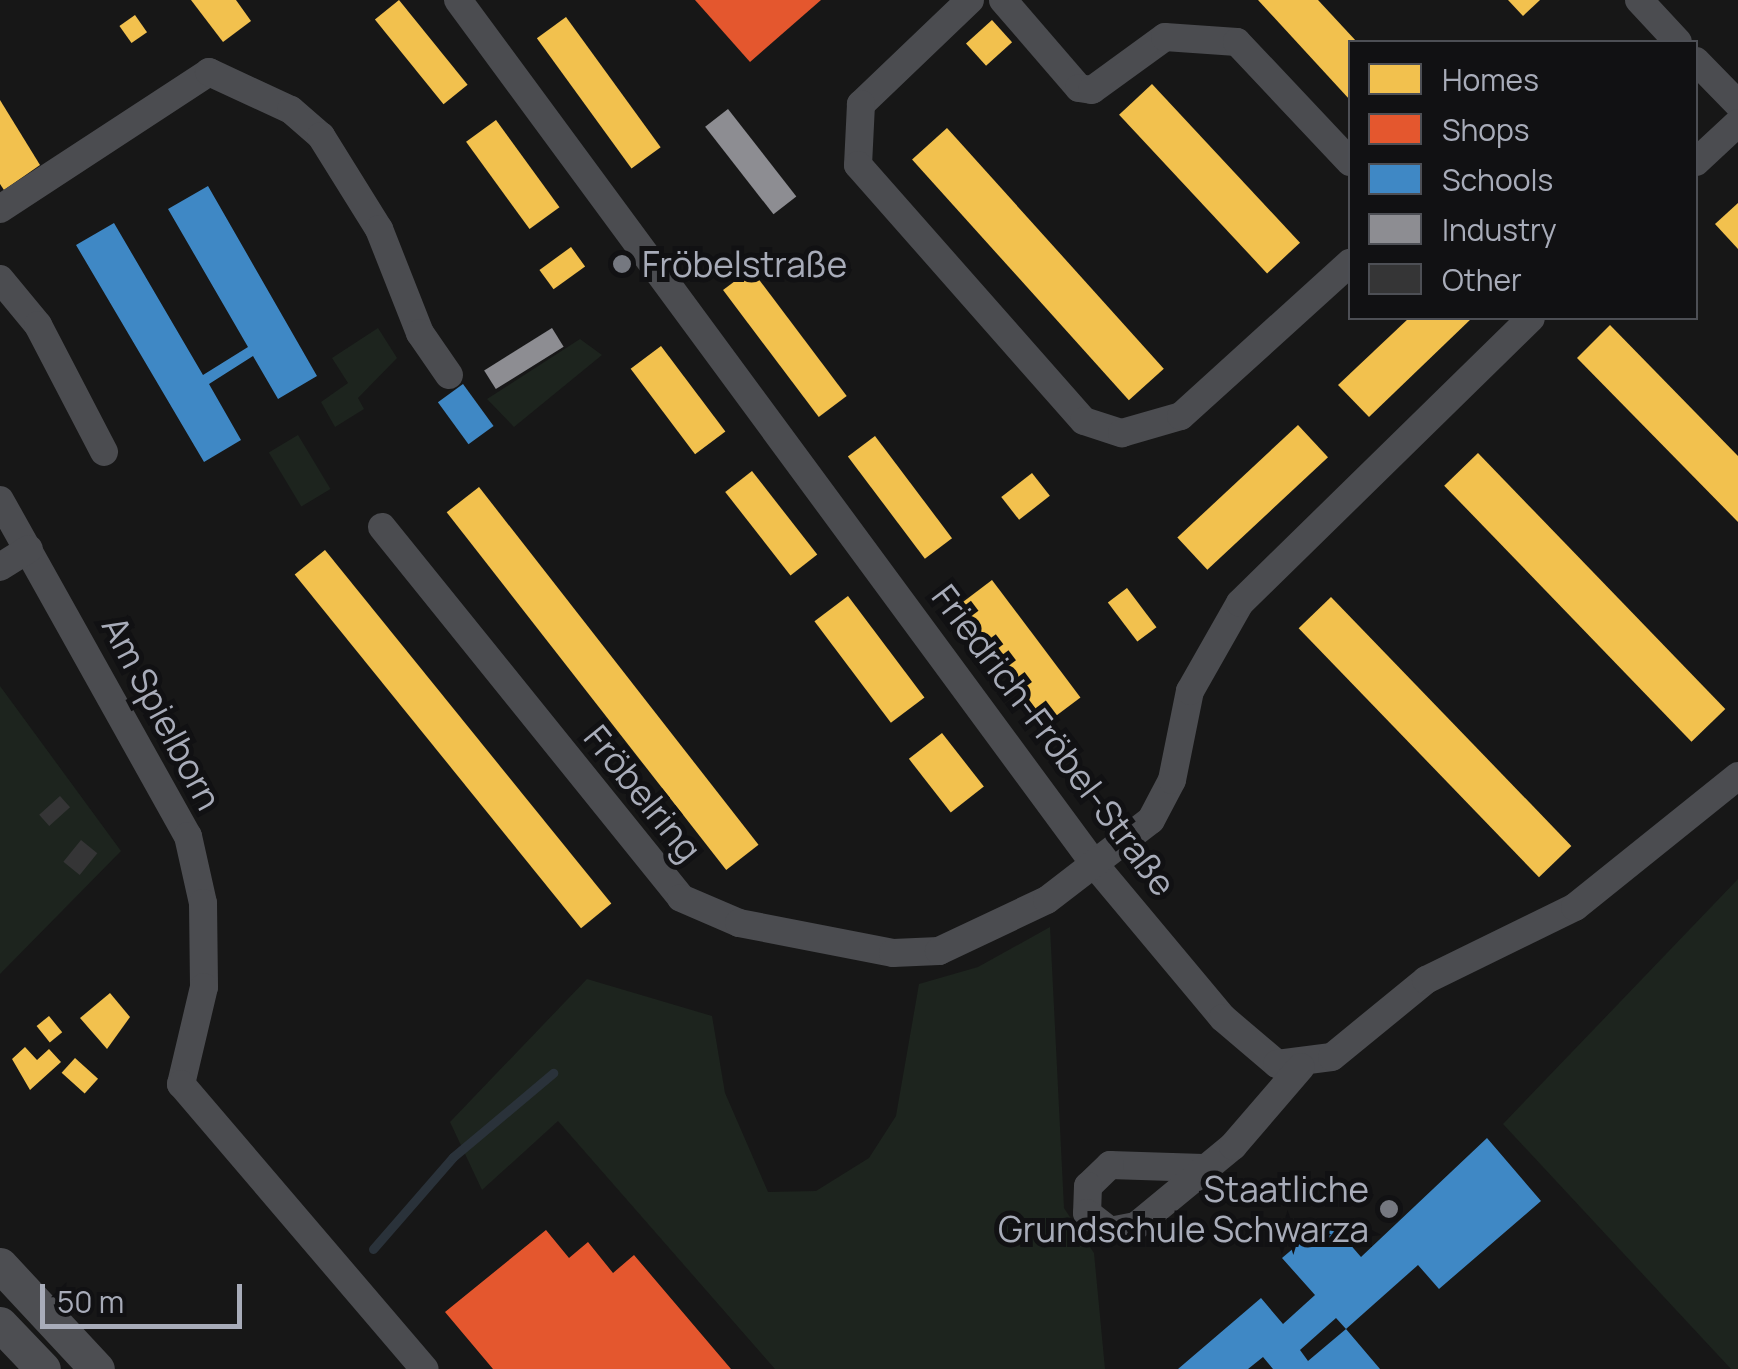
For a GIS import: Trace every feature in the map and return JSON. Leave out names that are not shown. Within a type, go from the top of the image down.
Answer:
[{"type":"main road","points":[[0,1265],[97,1369]]},
{"type":"main road","points":[[0,1324],[43,1369]]},
{"type":"street","name":"Friedrich-Fröbel-Straße","points":[[458,0],[1095,866],[1256,1051],[1301,1067]]},
{"type":"street","points":[[970,0],[862,104],[858,164],[1084,421],[1122,433],[1181,416],[1348,265]]},
{"type":"street","points":[[1003,0],[1078,88],[1103,85],[1165,37],[1237,42],[1348,160]]},
{"type":"street","points":[[1639,0],[1676,40]]},
{"type":"street","points":[[1698,63],[1738,104]]},
{"type":"street","points":[[0,209],[209,72],[291,110],[321,136],[379,228],[420,333],[448,375]]},
{"type":"street","points":[[1698,160],[1738,124]]},
{"type":"street","points":[[0,279],[38,325],[104,452]]},
{"type":"street","name":"Fröbelring","points":[[382,527],[650,867],[709,915],[893,953],[939,951],[979,939],[1095,866],[1164,802],[1190,691],[1240,603],[1530,320]]},
{"type":"street","points":[[0,500],[29,549]]},
{"type":"street","points":[[0,540],[29,549]]},
{"type":"street","points":[[0,567],[29,549]]},
{"type":"street","name":"Am Spielborn","points":[[29,549],[188,836],[204,902],[204,987],[181,1084],[424,1369]]},
{"type":"street","points":[[1203,1168],[1301,1067],[1332,1057],[1454,963],[1598,892],[1738,776]]},
{"type":"shaded area","points":[[378,328],[397,358],[358,398],[364,409],[335,427],[321,402],[348,383],[332,358]]},
{"type":"shaded area","points":[[580,339],[602,355],[514,427],[487,399]]},
{"type":"shaded area","points":[[298,435],[330,489],[301,507],[269,453]]},
{"type":"shaded area","points":[[0,686],[121,851],[0,974]]},
{"type":"shaded area","points":[[1738,879],[1738,1369],[1731,1369],[1503,1124]]},
{"type":"shaded area","points":[[1050,927],[1064,1208],[1094,1253],[1105,1369],[775,1369],[558,1121],[482,1190],[450,1122],[587,979],[712,1016],[725,1093],[768,1192],[816,1191],[869,1158],[896,1116],[919,984],[978,967]]},
{"type":"building: Homes","points":[[191,0],[236,0],[251,21],[223,42]]},
{"type":"building: Homes","points":[[399,0],[468,85],[444,104],[375,20]]},
{"type":"building: Homes","points":[[1258,0],[1318,0],[1355,40],[1348,40],[1348,98]]},
{"type":"building: Homes","points":[[1508,0],[1540,0],[1523,16]]},
{"type":"building: Homes","points":[[135,15],[147,32],[131,43],[119,26]]},
{"type":"building: Homes","points":[[566,17],[661,147],[632,168],[537,38]]},
{"type":"building: Homes","points":[[992,20],[1012,42],[986,66],[966,43]]},
{"type":"building: Homes","points":[[1152,84],[1300,243],[1267,273],[1119,115]]},
{"type":"building: Homes","points":[[0,100],[40,165],[4,190],[0,184]]},
{"type":"building: Homes","points":[[496,120],[559,207],[530,229],[466,142]]},
{"type":"building: Homes","points":[[947,128],[1164,369],[1129,400],[912,159]]},
{"type":"building: Homes","points":[[1738,203],[1738,249],[1715,224]]},
{"type":"building: Homes","points":[[571,247],[585,266],[554,289],[539,270]]},
{"type":"building: Homes","points":[[751,269],[847,396],[819,417],[723,290]]},
{"type":"building: Homes","points":[[1407,320],[1470,320],[1369,417],[1338,385]]},
{"type":"building: Homes","points":[[1610,325],[1738,456],[1738,522],[1577,358]]},
{"type":"building: Homes","points":[[661,346],[725,431],[695,454],[631,369]]},
{"type":"building: Homes","points":[[1298,425],[1328,457],[1207,570],[1177,538]]},
{"type":"building: Homes","points":[[875,436],[952,538],[925,559],[848,456]]},
{"type":"building: Homes","points":[[1478,453],[1725,709],[1691,742],[1444,486]]},
{"type":"building: Homes","points":[[752,471],[817,555],[790,575],[725,492]]},
{"type":"building: Homes","points":[[1032,473],[1050,496],[1019,520],[1001,497]]},
{"type":"building: Homes","points":[[479,487],[759,845],[726,870],[447,512]]},
{"type":"building: Homes","points":[[325,550],[611,904],[581,928],[295,575]]},
{"type":"building: Homes","points":[[992,580],[1080,697],[1046,723],[958,606]]},
{"type":"building: Homes","points":[[1127,588],[1156,627],[1137,642],[1108,602]]},
{"type":"building: Homes","points":[[848,596],[924,697],[891,723],[814,621]]},
{"type":"building: Homes","points":[[1331,597],[1571,846],[1539,877],[1299,628]]},
{"type":"building: Homes","points":[[942,733],[984,787],[951,812],[909,759]]},
{"type":"building: Homes","points":[[110,993],[130,1017],[107,1049],[80,1018]]},
{"type":"building: Homes","points":[[49,1016],[62,1032],[50,1042],[37,1026]]},
{"type":"building: Homes","points":[[25,1047],[37,1060],[49,1049],[61,1062],[30,1090],[12,1059]]},
{"type":"building: Homes","points":[[75,1058],[98,1079],[85,1094],[62,1073]]},
{"type":"building: Shops","points":[[695,0],[821,0],[750,62]]},
{"type":"building: Shops","points":[[546,1230],[569,1258],[588,1242],[613,1273],[634,1255],[731,1369],[493,1369],[445,1312]]},
{"type":"building: Schools","points":[[208,186],[317,376],[278,399],[253,356],[209,384],[241,440],[204,462],[76,245],[114,223],[203,375],[248,347],[168,209]]},
{"type":"building: Schools","points":[[463,384],[494,426],[468,444],[438,402]]},
{"type":"building: Schools","points":[[1487,1138],[1541,1201],[1439,1289],[1418,1265],[1346,1329],[1380,1369],[1273,1369],[1263,1357],[1248,1369],[1178,1369],[1261,1298],[1283,1324],[1315,1295],[1282,1258],[1328,1219],[1361,1257]],"holes":[[[1336,1318],[1346,1329],[1308,1361],[1300,1350]]]},
{"type":"building: Industry","points":[[728,109],[796,196],[773,214],[705,127]]},
{"type":"building: Industry","points":[[552,328],[564,347],[496,389],[484,370]]},
{"type":"building: Other","points":[[60,796],[70,807],[49,826],[39,815]]},
{"type":"building: Other","points":[[81,840],[97,853],[80,875],[63,862]]},
{"type":"waterway","points":[[373,1249],[453,1157],[553,1073]]},
{"type":"place","name":"Fröbelstraße","points":[[622,264]]},
{"type":"place","name":"Staatliche Grundschule Schwarza","points":[[1389,1209]]}]
